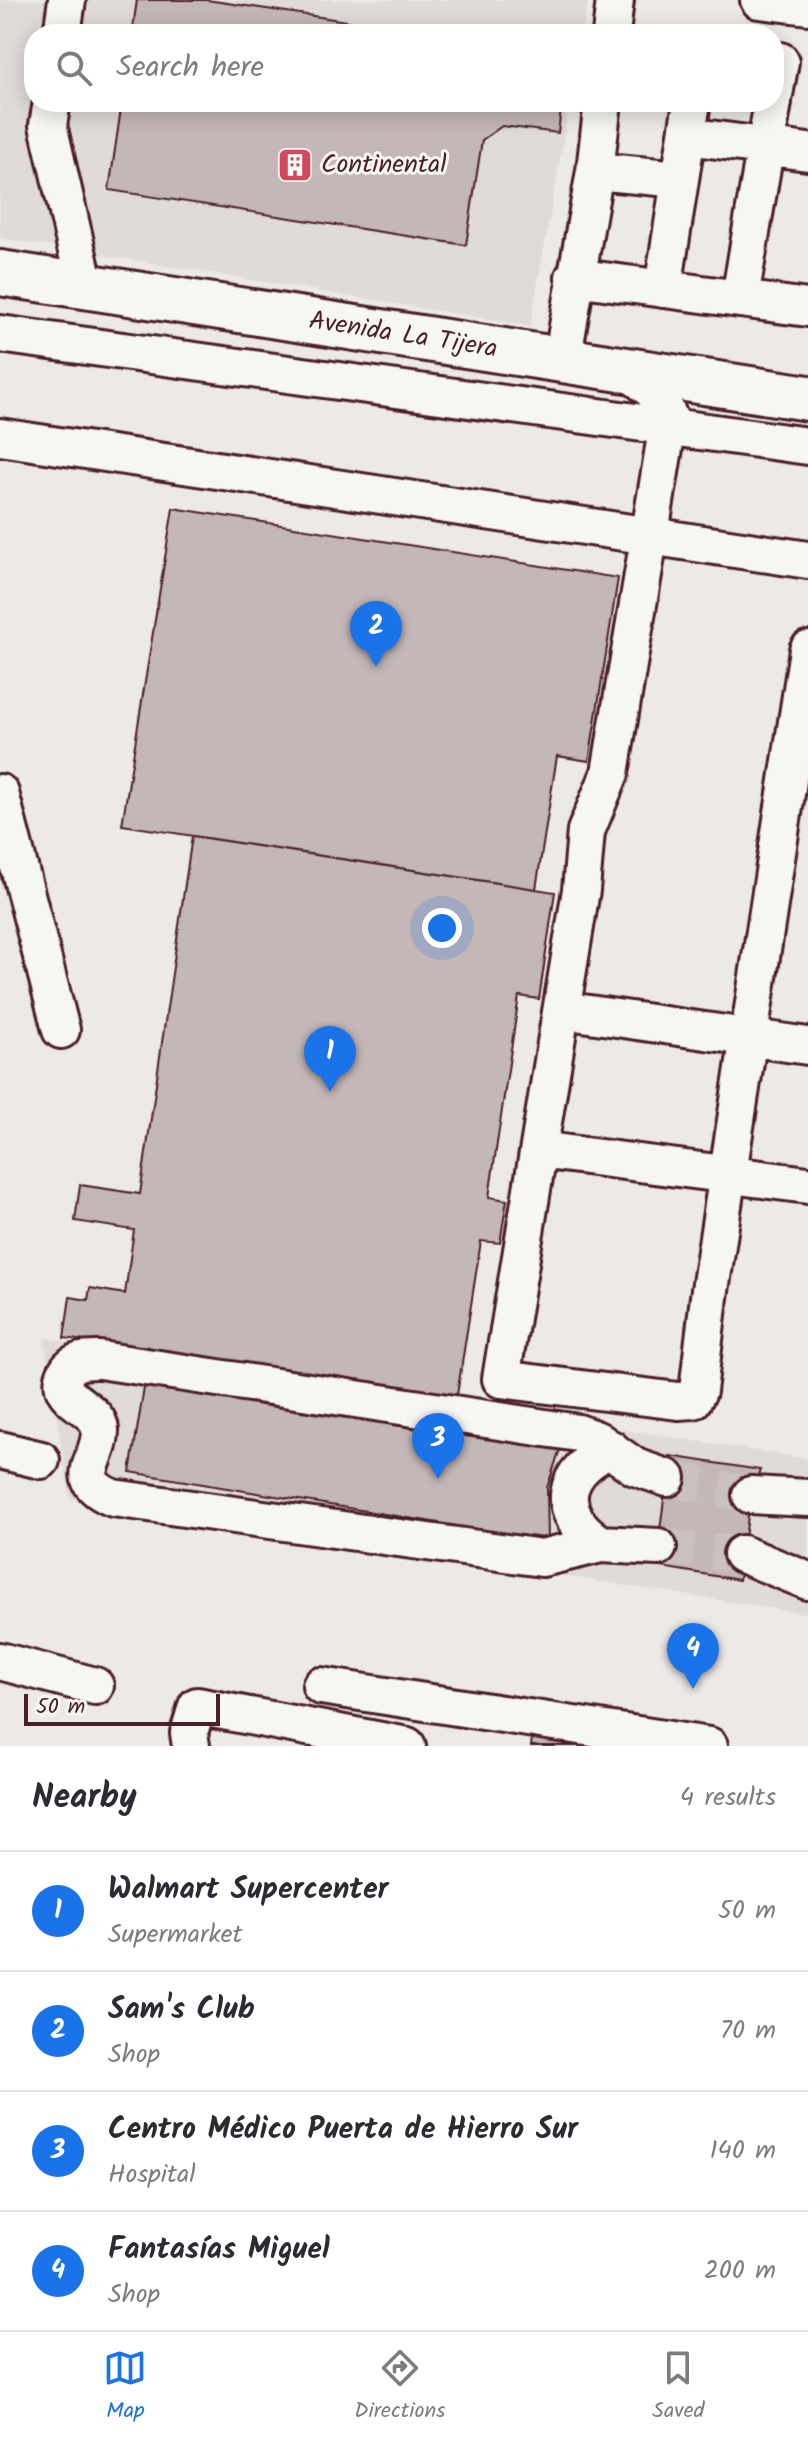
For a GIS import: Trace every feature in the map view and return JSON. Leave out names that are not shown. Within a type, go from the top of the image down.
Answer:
[{"type":"main road","name":"Avenida La Tijera","points":[[0,273],[804,399]]},
{"type":"street","points":[[63,24],[67,0]]},
{"type":"street","points":[[612,24],[615,0]]},
{"type":"street","points":[[759,0],[808,6]]},
{"type":"street","points":[[50,112],[48,125],[85,286]]},
{"type":"street","points":[[562,361],[574,277],[595,171],[602,112]]},
{"type":"street","points":[[740,298],[771,112]]},
{"type":"street","points":[[663,289],[689,119],[766,145],[808,152]]},
{"type":"street","points":[[595,171],[680,179]]},
{"type":"street","points":[[574,277],[808,305]]},
{"type":"street","points":[[0,334],[668,421],[808,446]]},
{"type":"street","points":[[626,371],[646,383],[663,402],[668,421],[610,773],[586,831],[562,1010],[501,1379],[693,1400],[698,1391],[727,1174],[808,650]]},
{"type":"street","points":[[668,421],[700,392],[724,385]]},
{"type":"street","points":[[0,437],[808,560]]},
{"type":"street","points":[[0,793],[61,1030]]},
{"type":"street","points":[[562,1010],[808,1046]]},
{"type":"street","points":[[539,1150],[808,1185]]},
{"type":"street","points":[[658,1547],[601,1544],[542,1558],[113,1498],[98,1492],[90,1479],[88,1466],[101,1435],[99,1421],[90,1410],[73,1401],[65,1391],[63,1379],[69,1367],[81,1360],[100,1360],[566,1431],[597,1440],[635,1467],[667,1478]]},
{"type":"street","points":[[601,1544],[584,1533],[573,1518],[568,1500],[573,1476],[589,1458],[611,1449]]},
{"type":"street","points":[[0,1450],[41,1460]]},
{"type":"street","points":[[751,1495],[808,1498]]},
{"type":"street","points":[[742,1554],[808,1581]]},
{"type":"street","points":[[0,1661],[95,1686]]},
{"type":"street","points":[[321,1686],[709,1746]]},
{"type":"street","points":[[191,1746],[189,1733],[197,1706],[407,1746]]},
{"type":"shaded area","points":[[0,0],[588,0],[584,24],[24,24],[24,112],[568,112],[530,326],[0,238]]},
{"type":"shaded area","points":[[44,1338],[808,1459],[808,1614],[70,1499]]},
{"type":"building","points":[[137,0],[207,0],[367,24],[133,24]]},
{"type":"building","name":"Continental","points":[[121,112],[561,112],[558,133],[502,126],[482,140],[466,245],[109,190]]},
{"type":"building","points":[[173,508],[618,578],[589,761],[557,756],[536,889],[122,825]]},
{"type":"building","points":[[192,836],[555,892],[539,999],[519,996],[489,1197],[507,1200],[500,1243],[481,1241],[457,1395],[64,1338],[70,1297],[88,1300],[90,1288],[125,1294],[134,1230],[75,1221],[80,1185],[140,1194]]},
{"type":"building","points":[[145,1382],[562,1443],[547,1488],[548,1541],[130,1472]]},
{"type":"building","points":[[670,1456],[760,1470],[751,1495],[739,1580],[655,1566]]},
{"type":"building","points":[[533,1731],[625,1746],[531,1746]]},
{"type":"tunnel","points":[[667,1478],[751,1495]]},
{"type":"tunnel","points":[[658,1547],[742,1554]]},
{"type":"place","name":"Continental","points":[[295,165]]},
{"type":"place","name":"Sam's Club","points":[[376,667]]},
{"type":"place","name":"Walmart Supercenter","points":[[330,1092]]},
{"type":"place","name":"Centro Médico Puerta de Hierro Sur","points":[[438,1479]]},
{"type":"place","name":"Fantasías Miguel","points":[[693,1689]]}]
